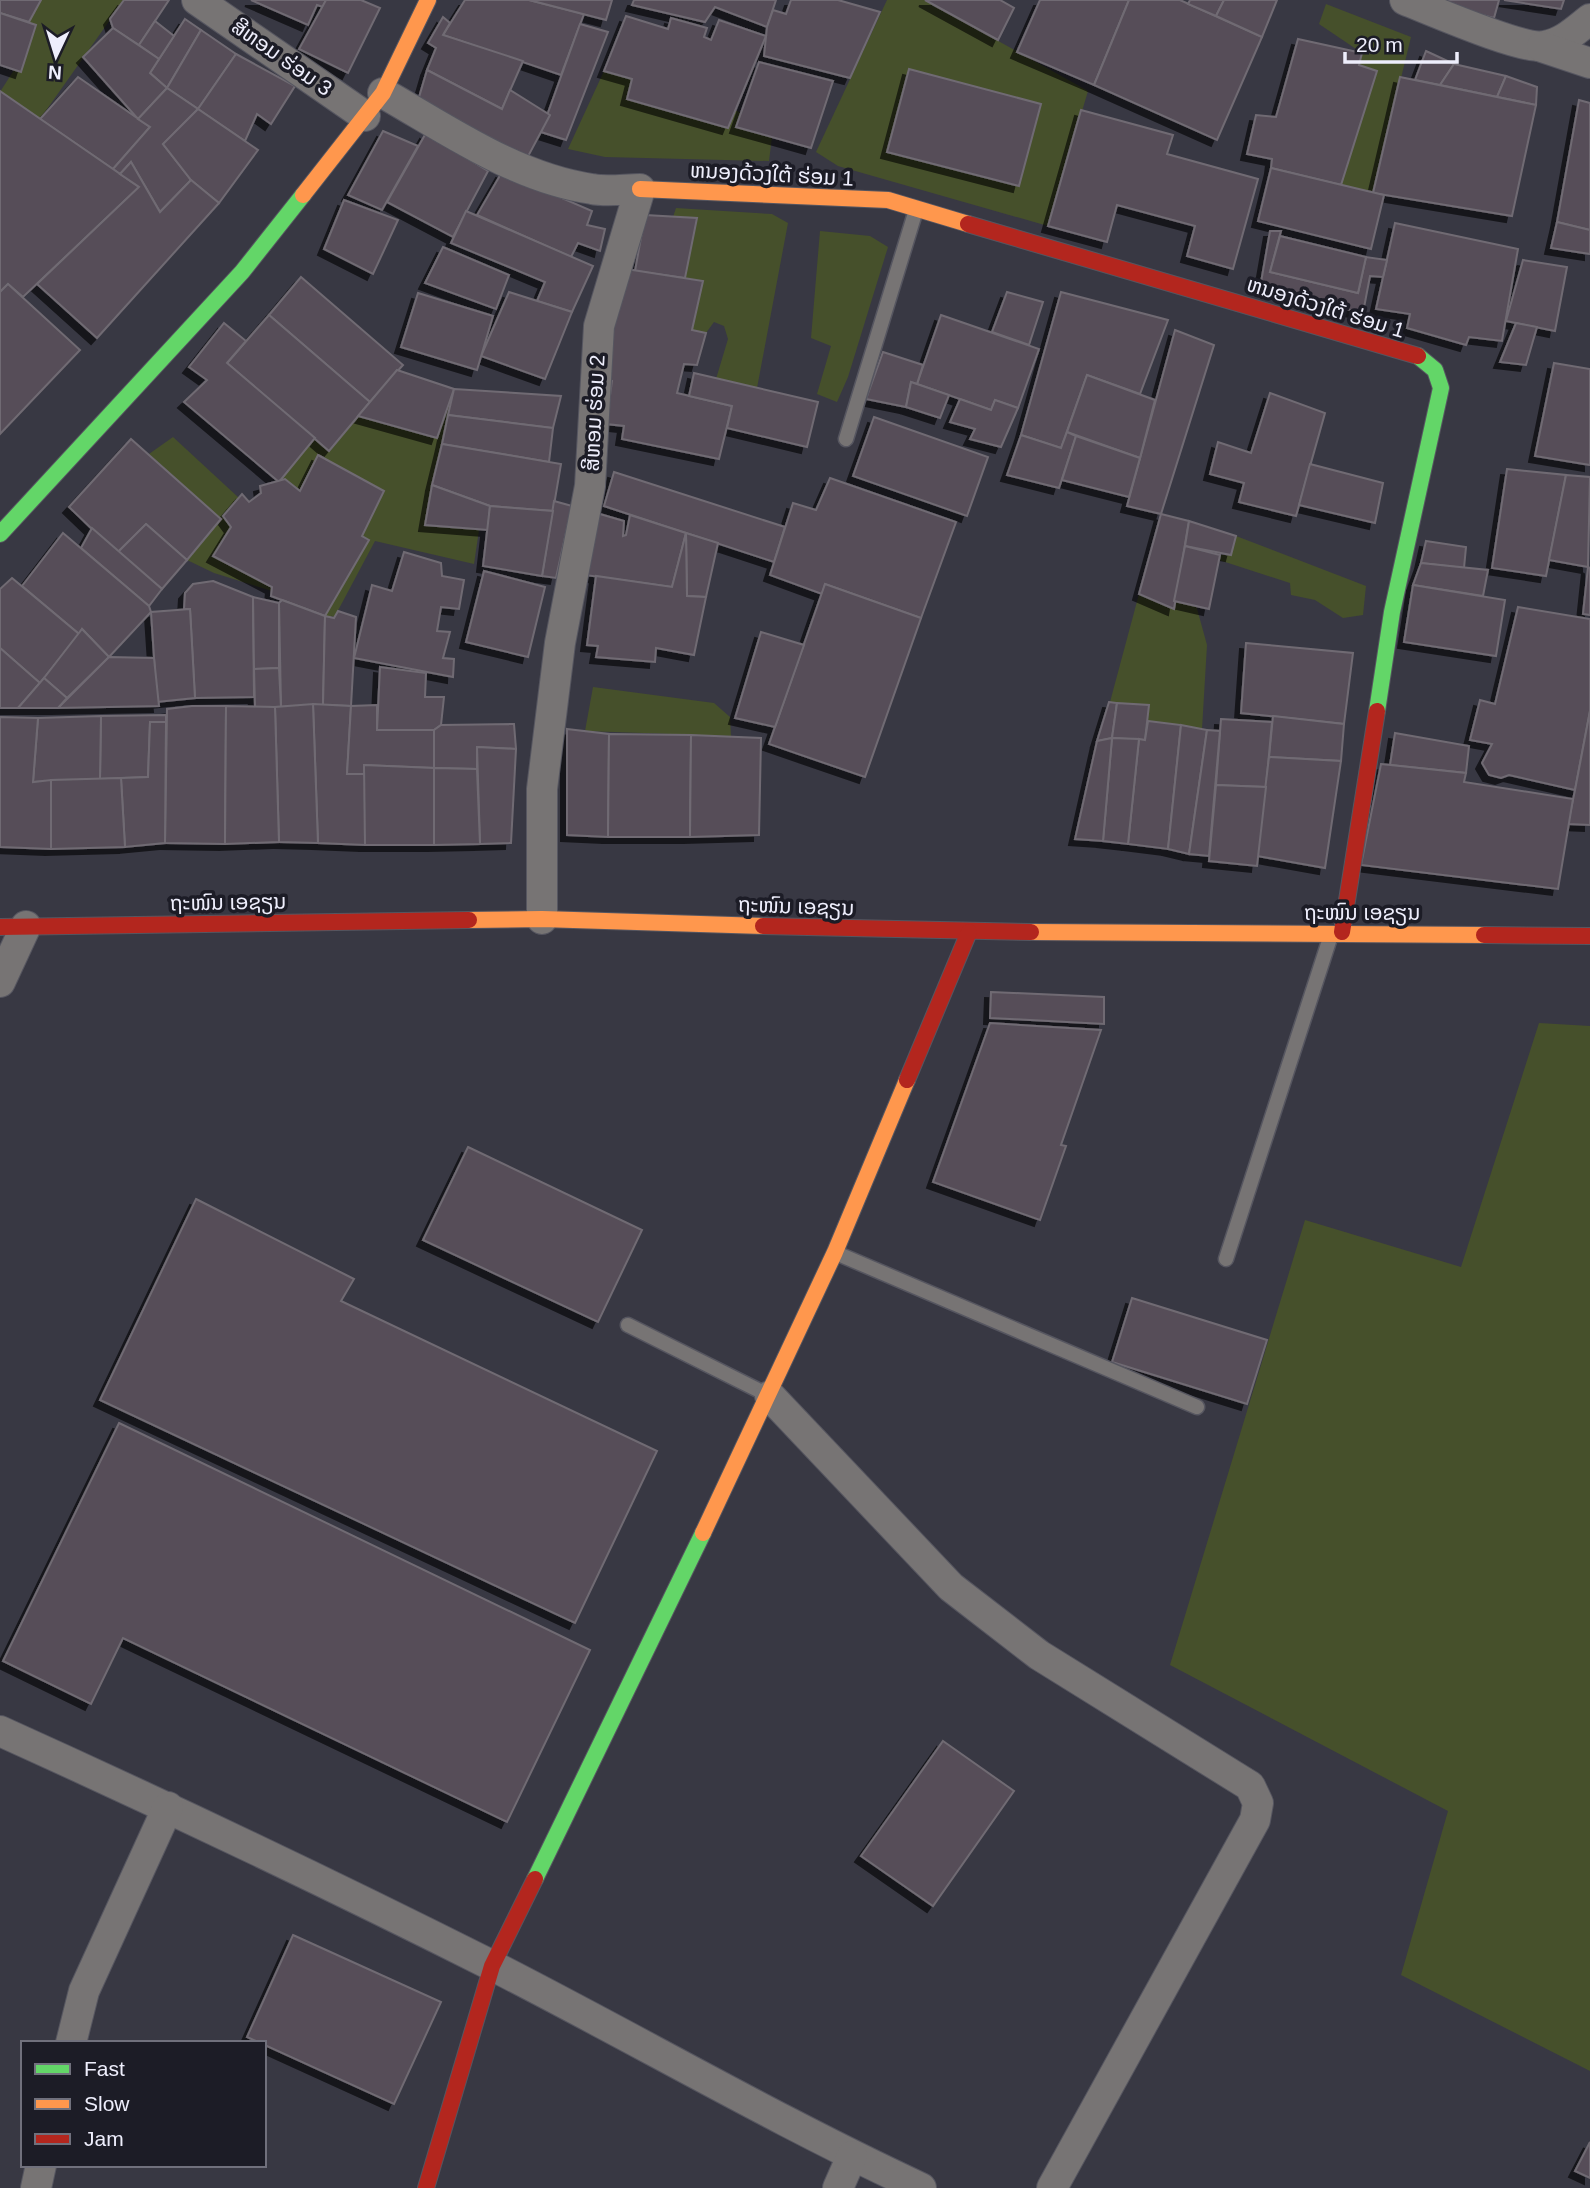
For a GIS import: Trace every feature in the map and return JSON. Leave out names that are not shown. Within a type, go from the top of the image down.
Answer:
[{"type":"street","name":"ສີຫອມ ຮ່ອມ 3","points":[[197,0],[374,104]]},
{"type":"street","points":[[0,534],[242,272],[374,104],[428,0]]},
{"type":"street","points":[[1405,0],[1495,35],[1590,63]]},
{"type":"street","points":[[1542,47],[1566,39],[1590,19]]},
{"type":"street","points":[[374,104],[543,177],[593,190],[640,189]]},
{"type":"street","name":"ຫນອງດ້ວງໃຕ້ ຮ່ອມ 1","points":[[640,189],[888,200],[1421,357],[1439,375],[1441,388],[1392,612],[1337,933]]},
{"type":"street","name":"ສີຫອມ ຮ່ອມ 2","points":[[542,919],[542,789],[560,643],[590,486],[599,326],[640,189]]},
{"type":"street","name":"ຖະໜົນ ເອຊຽນ","points":[[13,927],[542,919],[969,932],[1590,936]]},
{"type":"street","points":[[0,982],[13,927]]},
{"type":"street","points":[[426,2188],[492,1966],[770,1396],[835,1252],[969,932]]},
{"type":"street","points":[[770,1396],[951,1587],[1039,1655],[1250,1786],[1258,1803],[1255,1820],[1052,2188]]},
{"type":"street","points":[[0,1731],[168,1807],[492,1966],[852,2156],[920,2188]]},
{"type":"street","points":[[72,2041],[84,1991],[168,1807]]},
{"type":"street","points":[[838,2188],[852,2156]]},
{"type":"street","points":[[36,2188],[41,2167]]},
{"type":"lane","points":[[846,439],[916,208]]},
{"type":"lane","points":[[1226,1259],[1337,933]]},
{"type":"lane","points":[[835,1252],[1197,1407]]},
{"type":"lane","points":[[628,1325],[770,1396]]},
{"type":"green space","points":[[41,0],[124,0],[40,119],[0,92],[14,70],[21,72],[36,25],[29,22]]},
{"type":"green space","points":[[887,0],[925,0],[1088,91],[1048,226],[838,166],[816,152]]},
{"type":"green space","points":[[1326,4],[1411,37],[1373,193],[1341,185],[1377,71],[1359,65],[1362,53],[1319,24]]},
{"type":"green space","points":[[604,71],[632,79],[628,99],[727,128],[735,110],[741,113],[736,127],[772,137],[769,161],[605,157],[568,149]]},
{"type":"green space","points":[[676,208],[772,214],[788,223],[757,388],[716,379],[728,339],[724,326],[714,322],[706,333],[692,330],[703,281],[685,278],[697,218],[673,217]]},
{"type":"green space","points":[[820,231],[870,236],[888,247],[848,377],[837,402],[817,394],[831,346],[811,338]]},
{"type":"green space","points":[[454,389],[426,525],[479,530],[474,564],[375,541],[334,618],[325,616],[369,541],[362,536],[384,491],[318,455],[300,491],[279,482],[315,438],[358,416],[437,437]]},
{"type":"green space","points":[[173,437],[239,498],[223,516],[231,527],[213,556],[272,587],[272,591],[214,573],[187,560],[221,519],[149,454]]},
{"type":"green space","points":[[1236,536],[1366,586],[1363,615],[1343,618],[1315,600],[1291,595],[1290,583],[1219,560],[1220,555],[1231,555]]},
{"type":"green space","points":[[1139,594],[1174,609],[1174,601],[1196,605],[1207,645],[1202,729],[1148,721],[1149,705],[1110,702]]},
{"type":"green space","points":[[593,687],[714,703],[730,717],[731,736],[585,731]]},
{"type":"green space","points":[[1539,1023],[1590,1026],[1590,2071],[1401,1975],[1448,1811],[1170,1665],[1305,1220],[1461,1267]]},
{"type":"building","points":[[0,0],[41,0],[29,22],[0,13]]},
{"type":"building","points":[[124,0],[169,0],[139,45],[113,28],[110,19]]},
{"type":"building","points":[[251,0],[326,0],[323,7],[317,5],[308,25]]},
{"type":"building","points":[[326,0],[361,0],[380,8],[348,73],[299,49]]},
{"type":"building","points":[[465,0],[529,0],[584,14],[561,75],[443,35]]},
{"type":"building","points":[[529,0],[612,0],[606,20]]},
{"type":"building","points":[[634,0],[776,0],[767,27],[715,7],[705,22],[632,5]]},
{"type":"building","points":[[791,0],[838,0],[880,12],[850,78],[764,56],[767,27],[773,10],[786,14]]},
{"type":"building","points":[[925,0],[1000,0],[1014,8],[998,40]]},
{"type":"building","points":[[1040,0],[1129,0],[1094,85],[1017,52]]},
{"type":"building","points":[[1129,0],[1180,0],[1262,37],[1217,140],[1094,85]]},
{"type":"building","points":[[1190,0],[1224,0],[1216,16],[1188,4]]},
{"type":"building","points":[[1224,0],[1277,0],[1262,37],[1216,16]]},
{"type":"building","points":[[1442,0],[1499,0],[1494,18],[1441,5]]},
{"type":"building","points":[[1504,0],[1564,0],[1561,9]]},
{"type":"building","points":[[0,13],[36,25],[21,72],[0,65]]},
{"type":"building","points":[[626,16],[668,29],[671,18],[707,28],[704,37],[711,40],[719,20],[766,36],[728,128],[627,99],[632,79],[604,71]]},
{"type":"building","points":[[443,17],[450,23],[443,35],[523,61],[502,109],[427,70],[436,48],[428,43]]},
{"type":"building","points":[[185,19],[201,30],[167,88],[150,73]]},
{"type":"building","points":[[155,21],[174,36],[159,59],[139,45]]},
{"type":"building","points":[[580,24],[608,32],[566,140],[541,132]]},
{"type":"building","points":[[113,28],[159,59],[150,73],[167,88],[138,119],[83,57]]},
{"type":"building","points":[[201,30],[236,54],[198,109],[167,88]]},
{"type":"building","points":[[1298,39],[1362,53],[1359,65],[1377,71],[1341,185],[1271,168],[1272,159],[1247,154],[1256,115],[1276,117]]},
{"type":"building","points":[[1426,51],[1454,64],[1440,85],[1415,80]]},
{"type":"building","points":[[236,54],[295,86],[271,124],[257,114],[245,141],[198,109]]},
{"type":"building","points":[[759,62],[833,81],[811,148],[736,127]]},
{"type":"building","points":[[1454,64],[1506,76],[1497,97],[1440,85]]},
{"type":"building","points":[[909,69],[1041,104],[1019,186],[887,152]]},
{"type":"building","points":[[427,70],[502,109],[510,90],[550,115],[524,164],[417,104]]},
{"type":"building","points":[[1506,76],[1537,87],[1536,105],[1497,97]]},
{"type":"building","points":[[78,77],[150,127],[113,169],[40,119]]},
{"type":"building","points":[[1400,77],[1536,105],[1512,216],[1373,193]]},
{"type":"building","points":[[167,88],[198,109],[163,144],[191,180],[160,212],[131,162],[120,174],[113,169],[150,127],[138,119]]},
{"type":"building","points":[[0,91],[139,187],[23,297],[8,284],[0,292]]},
{"type":"building","points":[[1579,100],[1590,103],[1590,230],[1557,222]]},
{"type":"building","points":[[198,109],[258,150],[219,203],[191,180],[163,144]]},
{"type":"building","points":[[1081,110],[1173,135],[1167,154],[1258,179],[1233,269],[1187,256],[1195,226],[1117,205],[1107,242],[1048,226]]},
{"type":"building","points":[[383,131],[418,146],[382,210],[348,195]]},
{"type":"building","points":[[426,133],[488,171],[453,237],[387,202]]},
{"type":"building","points":[[131,162],[160,212],[191,180],[219,203],[97,338],[37,284],[139,187],[120,174]]},
{"type":"building","points":[[1271,168],[1384,195],[1371,249],[1258,221]]},
{"type":"building","points":[[502,172],[592,211],[587,225],[605,229],[600,251],[578,243],[571,257],[477,215]]},
{"type":"building","points":[[344,200],[398,220],[373,274],[324,249]]},
{"type":"building","points":[[466,211],[593,266],[572,312],[537,301],[545,282],[451,243]]},
{"type":"building","points":[[645,215],[697,218],[685,278],[635,271]]},
{"type":"building","points":[[1557,222],[1590,230],[1590,254],[1551,248]]},
{"type":"building","points":[[1395,223],[1518,249],[1502,341],[1469,337],[1466,345],[1407,328],[1410,314],[1376,309]]},
{"type":"building","points":[[1270,231],[1281,231],[1270,272],[1358,293],[1366,257],[1387,260],[1383,277],[1370,276],[1363,313],[1260,288]]},
{"type":"building","points":[[1280,236],[1366,257],[1358,293],[1270,272]]},
{"type":"building","points":[[443,247],[509,275],[496,309],[425,283]]},
{"type":"building","points":[[1523,260],[1567,267],[1555,331],[1506,321]]},
{"type":"building","points":[[620,268],[703,281],[692,330],[706,333],[697,365],[684,364],[677,393],[732,406],[719,459],[622,439],[624,426],[606,424],[612,381],[602,377]]},
{"type":"building","points":[[301,277],[403,365],[370,402],[269,315]]},
{"type":"building","points":[[8,284],[80,350],[0,434],[0,292]]},
{"type":"building","points":[[509,292],[572,312],[545,379],[481,356]]},
{"type":"building","points":[[1007,292],[1043,302],[1029,345],[992,332]]},
{"type":"building","points":[[1061,292],[1168,320],[1140,394],[1087,375],[1061,448],[1021,435]]},
{"type":"building","points":[[418,293],[493,316],[477,370],[401,347]]},
{"type":"building","points":[[269,315],[370,402],[329,451],[227,363]]},
{"type":"building","points":[[941,315],[1039,349],[1018,408],[995,400],[991,410],[917,384]]},
{"type":"building","points":[[224,323],[246,341],[227,363],[315,438],[279,482],[184,402],[207,380],[189,367]]},
{"type":"building","points":[[1516,323],[1537,327],[1526,365],[1500,362]]},
{"type":"building","points":[[1175,330],[1214,345],[1161,514],[1127,506]]},
{"type":"building","points":[[883,352],[923,365],[917,384],[911,382],[906,407],[866,399]]},
{"type":"building","points":[[1554,363],[1590,369],[1590,465],[1535,456]]},
{"type":"building","points":[[397,370],[454,389],[437,438],[358,416]]},
{"type":"building","points":[[694,373],[818,402],[807,447],[727,428],[732,406],[689,396]]},
{"type":"building","points":[[1087,375],[1155,400],[1140,458],[1067,432]]},
{"type":"building","points":[[911,382],[949,395],[940,418],[906,407]]},
{"type":"building","points":[[454,389],[561,396],[553,428],[448,415]]},
{"type":"building","points":[[1270,393],[1325,413],[1296,516],[1239,502],[1244,483],[1210,474],[1218,442],[1251,453]]},
{"type":"building","points":[[960,399],[991,410],[995,400],[1018,408],[1001,447],[970,439],[975,429],[950,422]]},
{"type":"building","points":[[448,415],[553,428],[549,462],[442,444]]},
{"type":"building","points":[[874,417],[988,457],[967,516],[853,476]]},
{"type":"building","points":[[1067,432],[1076,436],[1059,488],[1007,475],[1021,435],[1061,448]]},
{"type":"building","points":[[1076,436],[1140,458],[1129,497],[1062,480]]},
{"type":"building","points":[[131,439],[221,519],[187,560],[146,524],[117,553],[69,507]]},
{"type":"building","points":[[442,444],[561,464],[553,511],[490,506],[432,485]]},
{"type":"building","points":[[318,455],[384,491],[362,536],[369,540],[325,616],[271,596],[272,587],[213,556],[231,527],[223,516],[242,494],[249,502],[261,493],[260,486],[285,479],[300,491]]},
{"type":"building","points":[[1310,464],[1383,483],[1375,523],[1299,505]]},
{"type":"building","points":[[1507,469],[1566,475],[1546,576],[1492,568]]},
{"type":"building","points":[[614,472],[785,527],[774,562],[604,506]]},
{"type":"building","points":[[1566,475],[1590,477],[1588,567],[1549,560]]},
{"type":"building","points":[[830,478],[956,522],[921,618],[825,584],[822,594],[770,575],[793,503],[816,510]]},
{"type":"building","points":[[432,485],[490,506],[488,530],[425,525]]},
{"type":"building","points":[[554,501],[572,506],[556,578],[542,576]]},
{"type":"building","points":[[490,506],[553,511],[542,576],[483,566]]},
{"type":"building","points":[[593,512],[624,521],[623,536],[626,535],[630,515],[686,533],[672,587],[585,575]]},
{"type":"building","points":[[1161,514],[1189,521],[1174,609],[1139,594]]},
{"type":"building","points":[[1189,521],[1236,536],[1231,555],[1185,546]]},
{"type":"building","points":[[146,524],[187,560],[162,589],[117,553]]},
{"type":"building","points":[[92,528],[162,589],[149,606],[81,548]]},
{"type":"building","points":[[63,533],[149,606],[151,612],[109,657],[82,629],[79,634],[22,586]]},
{"type":"building","points":[[686,533],[718,543],[706,597],[687,596]]},
{"type":"building","points":[[686,533],[687,596],[706,597],[694,655],[656,648],[655,662],[596,657],[598,646],[587,645],[596,576],[672,587]]},
{"type":"building","points":[[1426,541],[1466,547],[1464,568],[1421,563]]},
{"type":"building","points":[[1185,546],[1220,555],[1209,609],[1174,601]]},
{"type":"building","points":[[404,552],[441,563],[442,576],[464,580],[459,609],[441,607],[437,631],[450,632],[443,658],[454,659],[453,677],[354,658],[372,585],[392,591]]},
{"type":"building","points":[[1421,563],[1488,570],[1483,596],[1413,585]]},
{"type":"building","points":[[1588,567],[1590,568],[1590,615],[1583,614]]},
{"type":"building","points":[[484,571],[545,587],[528,657],[466,642]]},
{"type":"building","points":[[12,578],[79,634],[40,683],[0,648],[0,589]]},
{"type":"building","points":[[213,581],[253,597],[254,697],[195,698],[190,609],[184,609],[185,593],[193,584]]},
{"type":"building","points":[[825,584],[921,618],[865,777],[769,744]]},
{"type":"building","points":[[1413,585],[1505,600],[1496,656],[1404,642]]},
{"type":"building","points":[[253,597],[279,603],[279,668],[254,669]]},
{"type":"building","points":[[282,600],[325,616],[323,705],[281,707],[279,603]]},
{"type":"building","points":[[1518,607],[1590,619],[1590,711],[1575,790],[1509,775],[1501,778],[1489,775],[1482,763],[1492,744],[1470,740],[1480,700],[1495,704]]},
{"type":"building","points":[[190,609],[195,698],[157,702],[151,612]]},
{"type":"building","points":[[338,611],[356,617],[351,706],[323,705],[325,616],[334,618]]},
{"type":"building","points":[[82,629],[109,657],[67,698],[44,678]]},
{"type":"building","points":[[761,632],[804,645],[775,727],[735,718]]},
{"type":"building","points":[[1246,643],[1353,653],[1344,724],[1241,713]]},
{"type":"building","points":[[0,648],[40,683],[18,708],[0,708]]},
{"type":"building","points":[[109,657],[154,658],[159,706],[58,708]]},
{"type":"building","points":[[380,667],[426,673],[425,697],[444,697],[441,725],[434,730],[377,730]]},
{"type":"building","points":[[279,668],[281,707],[255,707],[254,669]]},
{"type":"building","points":[[44,678],[67,698],[58,708],[18,708]]},
{"type":"building","points":[[1109,702],[1117,703],[1112,738],[1097,741]]},
{"type":"building","points":[[1117,703],[1149,705],[1145,740],[1112,738]]},
{"type":"building","points":[[313,704],[351,706],[347,774],[365,774],[365,845],[318,843]]},
{"type":"building","points":[[313,704],[318,843],[279,842],[275,707]]},
{"type":"building","points":[[377,705],[377,730],[434,730],[434,768],[364,765],[365,774],[347,774],[351,706]]},
{"type":"building","points":[[226,706],[225,844],[165,843],[167,709]]},
{"type":"building","points":[[226,706],[275,707],[279,842],[225,844]]},
{"type":"building","points":[[1590,711],[1590,825],[1568,824],[1575,790]]},
{"type":"building","points":[[166,715],[166,722],[150,722],[148,777],[100,779],[101,716]]},
{"type":"building","points":[[101,716],[100,779],[33,782],[38,718]]},
{"type":"building","points":[[1273,716],[1344,724],[1341,761],[1269,757]]},
{"type":"building","points":[[0,717],[38,718],[33,782],[51,780],[51,849],[0,847]]},
{"type":"building","points":[[1221,719],[1272,722],[1266,787],[1216,785]]},
{"type":"building","points":[[1148,721],[1181,725],[1168,849],[1128,844],[1139,739],[1145,740]]},
{"type":"building","points":[[150,722],[166,722],[165,843],[125,847],[121,778],[148,777]]},
{"type":"building","points":[[514,724],[516,749],[477,747],[477,769],[434,768],[434,730],[441,725]]},
{"type":"building","points":[[1181,725],[1207,730],[1189,854],[1168,849]]},
{"type":"building","points":[[567,729],[609,734],[608,837],[567,835]]},
{"type":"building","points":[[1207,730],[1220,731],[1209,856],[1189,854]]},
{"type":"building","points":[[1395,733],[1469,746],[1466,773],[1390,765]]},
{"type":"building","points":[[609,734],[691,735],[690,837],[608,837]]},
{"type":"building","points":[[691,735],[761,738],[759,835],[690,837]]},
{"type":"building","points":[[1112,738],[1139,739],[1128,844],[1103,841]]},
{"type":"building","points":[[1112,738],[1103,841],[1075,839],[1097,741]]},
{"type":"building","points":[[477,747],[516,749],[511,843],[480,844]]},
{"type":"building","points":[[1269,757],[1341,761],[1325,868],[1257,856]]},
{"type":"building","points":[[1381,764],[1466,773],[1464,782],[1573,799],[1558,889],[1361,865]]},
{"type":"building","points":[[364,765],[434,768],[434,845],[365,845]]},
{"type":"building","points":[[434,768],[477,769],[480,844],[434,845]]},
{"type":"building","points":[[121,778],[125,847],[51,849],[51,780]]},
{"type":"building","points":[[1216,785],[1266,787],[1257,866],[1209,861]]},
{"type":"building","points":[[991,992],[1104,997],[1104,1024],[990,1018]]},
{"type":"building","points":[[990,1023],[1101,1030],[1061,1145],[1066,1146],[1040,1220],[933,1182]]},
{"type":"building","points":[[468,1147],[642,1230],[598,1322],[423,1240]]},
{"type":"building","points":[[196,1199],[354,1279],[341,1301],[657,1451],[575,1623],[100,1400]]},
{"type":"building","points":[[1132,1298],[1267,1340],[1247,1404],[1112,1362]]},
{"type":"building","points":[[119,1423],[590,1650],[507,1822],[123,1638],[91,1704],[3,1661]]},
{"type":"building","points":[[943,1741],[1014,1791],[933,1906],[861,1856]]},
{"type":"building","points":[[293,1935],[441,2002],[394,2104],[266,2046],[266,2041],[256,2041],[247,2037]]},
{"type":"building","points":[[1590,2142],[1590,2178],[1575,2171]]},
{"type":"traffic: fast","points":[[0,534],[242,272],[303,195]]},
{"type":"traffic: fast","points":[[1377,711],[1392,612],[1441,388],[1435,370],[1418,356]]},
{"type":"traffic: fast","points":[[535,1879],[703,1533]]},
{"type":"traffic: slow","points":[[303,195],[383,93],[428,0]]},
{"type":"traffic: slow","points":[[640,189],[888,200],[968,224]]},
{"type":"traffic: slow","points":[[469,920],[542,919],[763,926]]},
{"type":"traffic: slow","points":[[1031,932],[1484,935]]},
{"type":"traffic: slow","points":[[703,1533],[835,1252],[907,1080]]},
{"type":"traffic: jam","points":[[968,224],[1418,356]]},
{"type":"traffic: jam","points":[[1342,932],[1377,711]]},
{"type":"traffic: jam","points":[[0,927],[469,920]]},
{"type":"traffic: jam","points":[[763,926],[1031,932]]},
{"type":"traffic: jam","points":[[907,1080],[969,932]]},
{"type":"traffic: jam","points":[[1484,935],[1590,936]]},
{"type":"traffic: jam","points":[[426,2188],[492,1966],[535,1879]]}]
